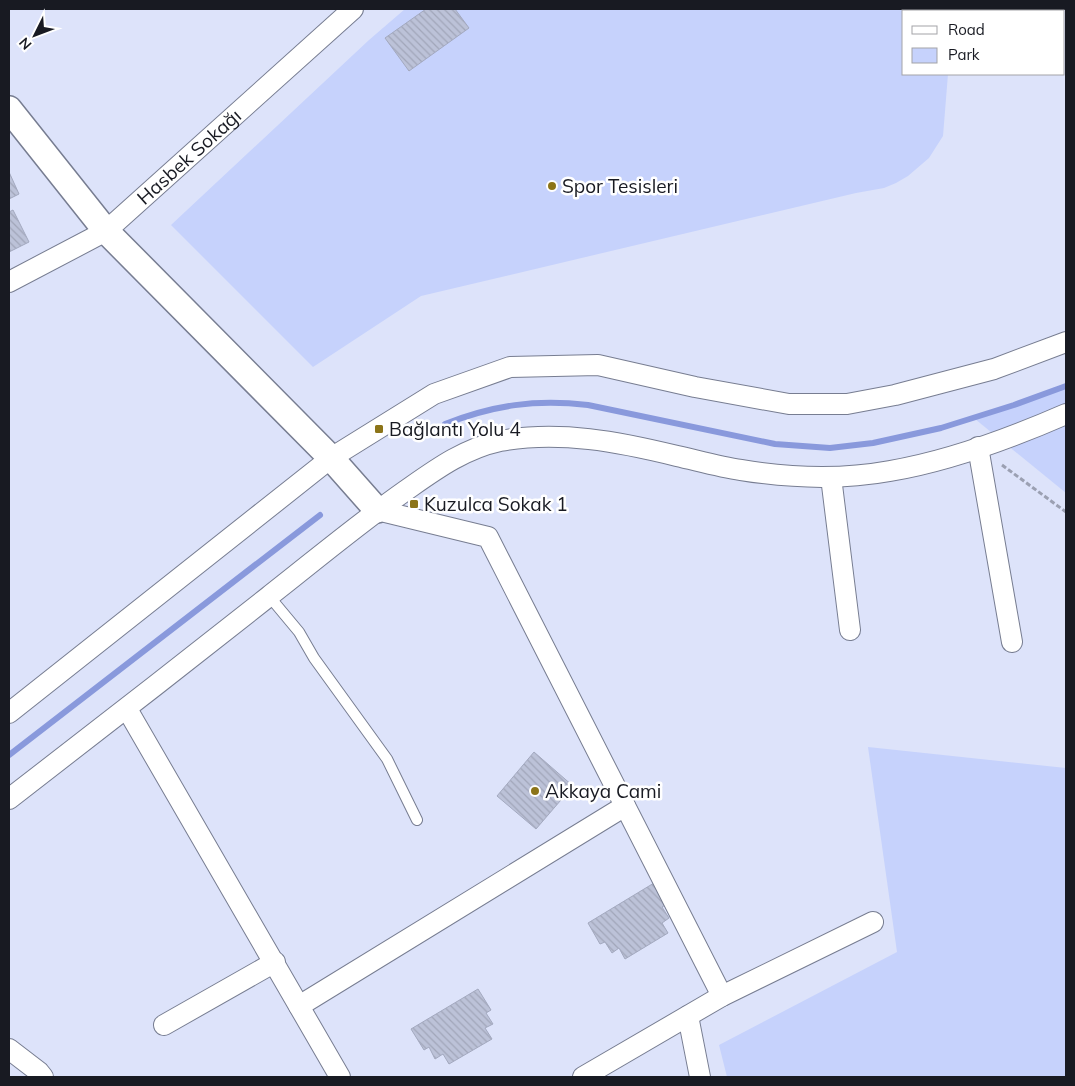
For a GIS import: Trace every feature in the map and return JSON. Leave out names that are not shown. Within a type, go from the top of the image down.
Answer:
[{"type":"street","name":"Hasbek Sokağı","points":[[9,282],[106,231],[353,9]]},
{"type":"street","points":[[9,109],[106,231],[331,458],[377,510],[488,537],[722,996]]},
{"type":"street","points":[[9,713],[331,458],[434,394],[510,367],[598,365],[695,387],[789,404],[847,404],[895,395],[994,369],[1066,342]]},
{"type":"street","points":[[9,799],[127,709],[377,510],[446,462],[463,454],[497,442],[523,439],[575,438],[601,441],[739,470],[778,475],[831,477],[899,470],[941,460],[1066,414]]},
{"type":"street","points":[[978,447],[1012,642]]},
{"type":"street","points":[[831,477],[850,630]]},
{"type":"street","points":[[127,709],[340,1077]]},
{"type":"street","points":[[299,1006],[625,806]]},
{"type":"street","points":[[583,1077],[722,996],[873,922]]},
{"type":"street","points":[[164,1026],[275,962]]},
{"type":"street","points":[[688,1016],[700,1077]]},
{"type":"street","points":[[9,1048],[44,1077]]},
{"type":"lane","points":[[269,596],[299,632],[314,658],[387,759],[417,820]]},
{"type":"path","points":[[978,447],[1066,512]]},
{"type":"green space","name":"Spor Tesisleri","points":[[405,9],[941,9],[902,10],[902,75],[948,75],[943,136],[929,158],[908,176],[884,188],[421,296],[313,367],[171,225],[369,40]]},
{"type":"green space","points":[[1066,384],[1066,493],[975,419]]},
{"type":"green space","points":[[868,747],[1066,768],[1066,1077],[727,1077],[719,1045],[897,952]]},
{"type":"building","points":[[426,9],[455,9],[469,28],[409,71],[385,38]]},
{"type":"building","points":[[9,172],[19,194],[9,199]]},
{"type":"building","points":[[13,210],[29,242],[9,252],[9,212]]},
{"type":"building","name":"Akkaya Cami","points":[[534,752],[573,786],[536,829],[497,796]]},
{"type":"building","points":[[654,883],[667,904],[662,907],[669,918],[662,923],[668,933],[625,959],[619,948],[612,953],[605,942],[600,944],[588,923]]},
{"type":"building","points":[[478,989],[491,1010],[486,1013],[493,1024],[485,1028],[492,1039],[449,1064],[443,1054],[435,1059],[429,1047],[424,1050],[411,1029]]},
{"type":"waterway","points":[[445,424],[481,412],[515,405],[569,403],[588,405],[775,444],[830,448],[873,443],[941,428],[1066,386]]},
{"type":"waterway","points":[[9,755],[320,515]]},
{"type":"place","name":"Spor Tesisleri","points":[[552,186]]},
{"type":"place","name":"Bağlantı Yolu 4","points":[[379,429]]},
{"type":"place","name":"Kuzulca Sokak 1","points":[[414,504]]},
{"type":"place","name":"Akkaya Cami","points":[[535,791]]}]
